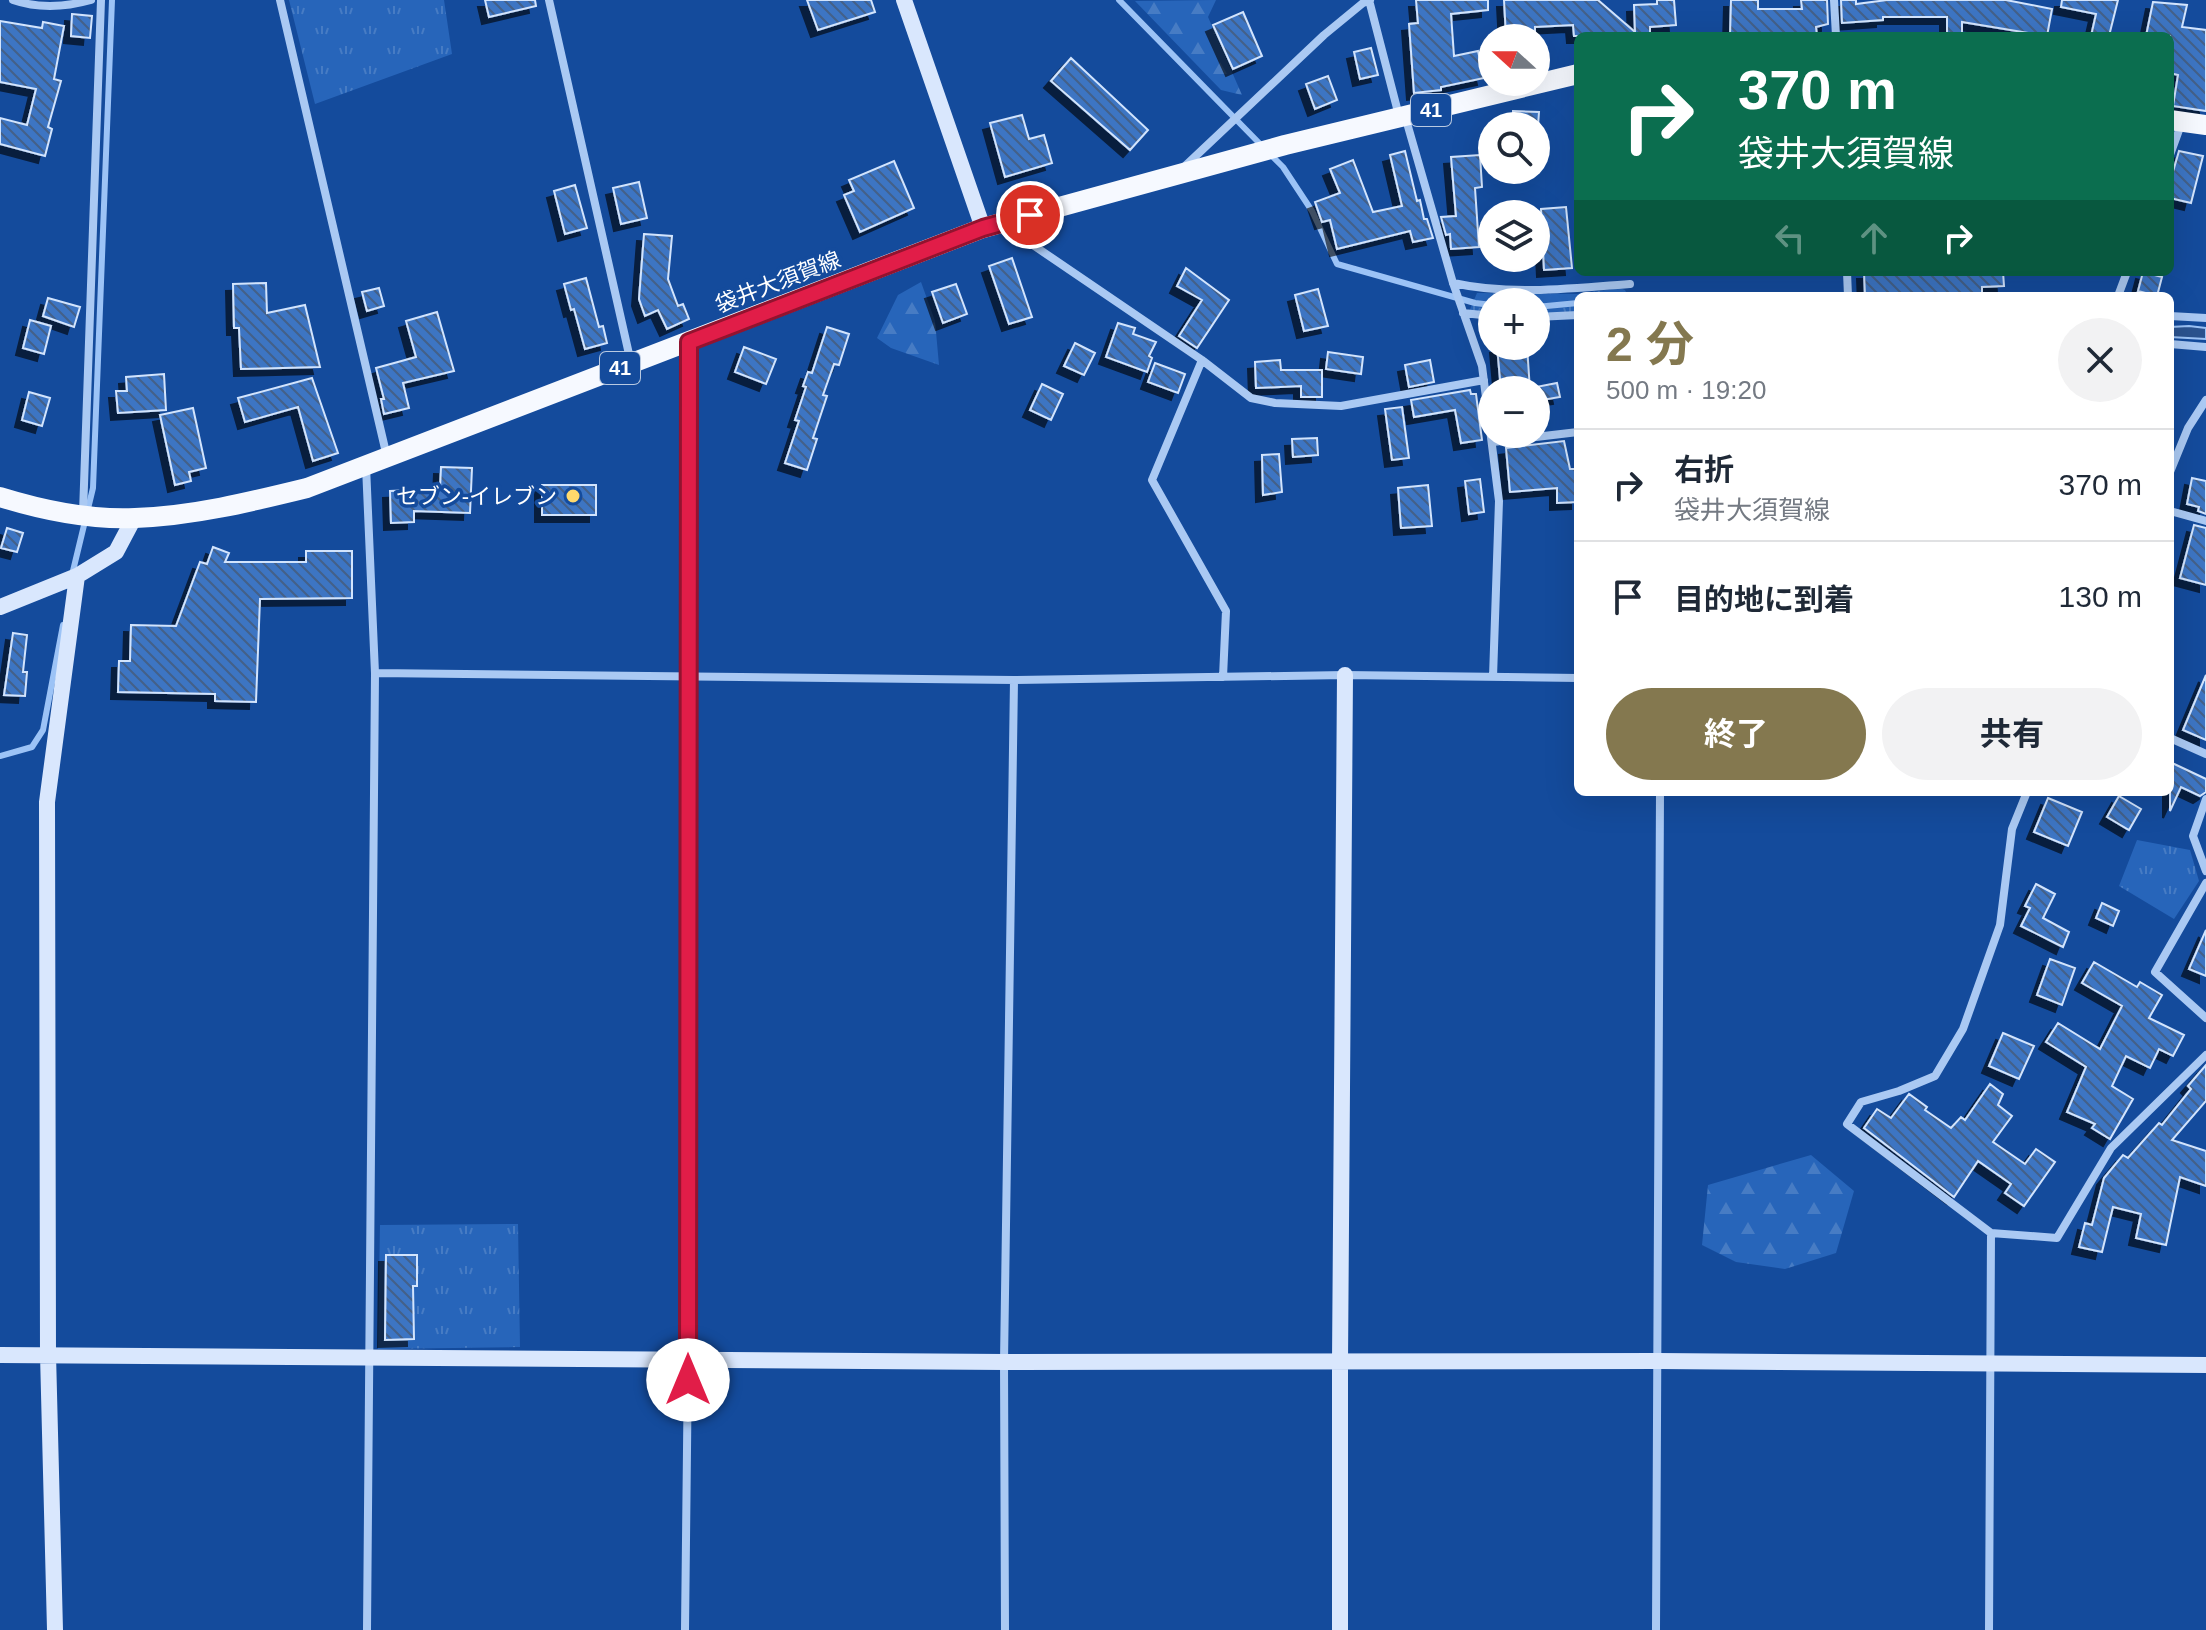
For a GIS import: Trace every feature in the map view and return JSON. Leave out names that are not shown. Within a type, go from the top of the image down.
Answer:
[{"type":"main road","name":"袋井大須賀線","points":[[0,497],[26,505],[83,514],[134,518],[228,507],[307,488],[992,226],[1285,145],[1574,75]]},
{"type":"main road","points":[[2176,121],[2206,125]]},
{"type":"street","points":[[13,0],[42,6],[68,6],[91,0]]},
{"type":"street","points":[[83,514],[101,0]]},
{"type":"street","points":[[280,0],[387,457]]},
{"type":"street","points":[[549,0],[631,363]]},
{"type":"street","points":[[904,0],[992,226],[1202,360],[1251,398],[1275,403],[1341,406],[1478,381]]},
{"type":"street","points":[[1175,175],[1324,35],[1370,0],[1402,117],[1483,376]]},
{"type":"street","points":[[1834,0],[1836,32]]},
{"type":"street","points":[[1453,283],[1483,290],[1515,292],[1630,284]]},
{"type":"street","points":[[1463,313],[1478,315]]},
{"type":"street","points":[[1550,316],[1574,315]]},
{"type":"street","points":[[2174,316],[2206,318]]},
{"type":"street","points":[[685,1630],[689,342]]},
{"type":"street","points":[[2174,344],[2206,347]]},
{"type":"street","points":[[1202,360],[1152,480],[1226,611],[1223,677]]},
{"type":"street","points":[[2174,462],[2188,428],[2206,400]]},
{"type":"street","points":[[1550,435],[1574,432]]},
{"type":"street","points":[[1493,677],[1499,538],[1494,448]]},
{"type":"street","points":[[366,465],[375,673],[367,1630]]},
{"type":"street","points":[[2174,512],[2206,521]]},
{"type":"street","points":[[0,607],[77,576],[116,552],[134,518]]},
{"type":"street","points":[[55,1630],[48,1354],[47,802],[77,576]]},
{"type":"street","points":[[375,673],[1014,680],[1345,675],[1574,678]]},
{"type":"street","points":[[1340,1630],[1345,675]]},
{"type":"street","points":[[1005,1630],[1004,1362],[1014,680]]},
{"type":"street","points":[[2174,740],[2206,754]]},
{"type":"street","points":[[1656,1630],[1660,796]]},
{"type":"street","points":[[2025,796],[2012,829],[2000,925],[1963,1029],[1935,1076],[1861,1102],[1847,1124],[1991,1233],[2057,1238],[2111,1148],[2206,1055]]},
{"type":"street","points":[[2206,799],[2193,836],[2206,871]]},
{"type":"street","points":[[2206,883],[2155,972],[2206,1018]]},
{"type":"street","points":[[1989,1630],[1991,1233]]},
{"type":"street","points":[[0,1355],[1004,1362],[1658,1361],[2206,1365]]},
{"type":"green space","points":[[289,0],[444,0],[452,54],[315,104]]},
{"type":"green space","points":[[1216,0],[1208,17],[1242,95],[1221,90],[1135,1]]},
{"type":"green space","points":[[921,282],[935,321],[939,365],[891,348],[877,338],[898,295]]},
{"type":"green space","points":[[1620,288],[1626,292],[1591,292]]},
{"type":"green space","points":[[1477,293],[1478,293],[1478,314],[1468,314]]},
{"type":"green space","points":[[1550,294],[1574,294],[1574,314],[1550,315]]},
{"type":"green space","points":[[2137,840],[2190,850],[2199,881],[2174,919],[2119,886]]},
{"type":"green space","points":[[1811,1155],[1854,1191],[1836,1253],[1785,1269],[1736,1262],[1702,1245],[1708,1185]]},
{"type":"green space","points":[[518,1224],[520,1347],[378,1349],[380,1225]]},
{"type":"shaded area","points":[[2174,327],[2206,328],[2206,339],[2174,337]]},
{"type":"building","points":[[485,0],[535,0],[536,6],[489,17]]},
{"type":"building","points":[[807,0],[871,0],[875,12],[818,30]]},
{"type":"building","points":[[1416,0],[1488,0],[1488,10],[1451,14],[1454,56],[1478,51],[1478,79],[1441,87],[1441,90],[1414,93],[1409,24],[1418,23]]},
{"type":"building","points":[[1504,0],[1598,0],[1635,32],[1574,32],[1574,36],[1573,25],[1505,24]]},
{"type":"building","points":[[1674,0],[1676,25],[1650,27],[1650,32],[1635,32],[1634,5]]},
{"type":"building","points":[[1731,0],[1758,0],[1758,9],[1802,9],[1801,0],[1827,0],[1828,24],[1816,27],[1817,32],[1730,32]]},
{"type":"building","points":[[1841,0],[1856,0],[1856,4],[1887,0],[2006,0],[2052,9],[2048,32],[2023,32],[1962,22],[1962,32],[1947,32],[1947,17],[1883,17],[1883,20],[1842,23]]},
{"type":"building","points":[[2062,0],[2118,0],[2110,32],[2092,32],[2096,14],[2061,7]]},
{"type":"building","points":[[2153,2],[2187,5],[2182,27],[2206,30],[2206,111],[2174,106],[2178,75],[2174,74],[2174,32],[2147,32]]},
{"type":"building","points":[[1243,12],[1262,56],[1233,69],[1213,25]]},
{"type":"building","points":[[72,14],[92,16],[90,38],[71,36]]},
{"type":"building","points":[[0,21],[42,28],[43,22],[64,26],[54,79],[61,81],[48,127],[52,129],[45,156],[0,144],[0,118],[27,125],[36,89],[0,82]]},
{"type":"building","points":[[1371,48],[1378,75],[1360,79],[1354,52]]},
{"type":"building","points":[[1071,58],[1148,130],[1130,150],[1051,81]]},
{"type":"building","points":[[1328,76],[1337,100],[1315,109],[1306,84]]},
{"type":"building","points":[[1022,115],[1029,139],[1044,135],[1052,163],[1005,177],[990,123]]},
{"type":"building","points":[[1405,151],[1417,201],[1420,200],[1433,238],[1413,242],[1410,231],[1337,249],[1330,220],[1322,222],[1315,202],[1340,193],[1330,169],[1353,160],[1373,212],[1402,206],[1390,155]]},
{"type":"building","points":[[2179,151],[2203,156],[2191,203],[2174,199],[2174,168]]},
{"type":"building","points":[[1478,155],[1478,184],[1482,187],[1475,188],[1478,247],[1451,249],[1450,234],[1446,235],[1441,217],[1456,216],[1451,157]]},
{"type":"building","points":[[894,161],[914,208],[860,232],[844,195],[854,191],[849,180]]},
{"type":"building","points":[[639,182],[647,218],[621,224],[613,188]]},
{"type":"building","points":[[575,185],[587,228],[565,234],[554,191]]},
{"type":"building","points":[[1566,207],[1572,268],[1550,270],[1550,208]]},
{"type":"building","points":[[644,234],[672,236],[668,279],[678,306],[683,304],[689,319],[667,329],[658,310],[645,316],[639,299]]},
{"type":"building","points":[[1012,258],[1032,317],[1009,324],[989,266]]},
{"type":"building","points":[[1186,268],[1229,300],[1197,348],[1179,336],[1202,300],[1177,286]]},
{"type":"building","points":[[1864,276],[2003,276],[2004,286],[1982,287],[1982,292],[1865,292]]},
{"type":"building","points":[[2142,276],[2162,277],[2158,292],[2138,291]]},
{"type":"building","points":[[586,278],[599,327],[603,326],[607,343],[585,349],[564,284]]},
{"type":"building","points":[[266,283],[267,313],[305,305],[320,367],[241,369],[239,328],[234,328],[233,284]]},
{"type":"building","points":[[956,284],[967,314],[943,323],[932,292]]},
{"type":"building","points":[[379,288],[384,306],[367,311],[362,292]]},
{"type":"building","points":[[1318,289],[1328,326],[1304,331],[1295,295]]},
{"type":"building","points":[[48,298],[80,307],[74,327],[43,316]]},
{"type":"building","points":[[437,312],[454,371],[403,383],[409,408],[384,414],[381,399],[384,399],[376,368],[416,357],[406,321]]},
{"type":"building","points":[[30,320],[51,326],[44,354],[23,348]]},
{"type":"building","points":[[1118,323],[1135,328],[1133,334],[1156,342],[1149,356],[1152,358],[1147,372],[1106,357]]},
{"type":"building","points":[[827,327],[849,334],[839,365],[834,364],[823,395],[827,396],[813,438],[817,439],[807,470],[785,463],[799,421],[795,420],[806,387],[803,386],[808,372],[812,373]]},
{"type":"building","points":[[1075,343],[1095,353],[1084,375],[1064,366]]},
{"type":"building","points":[[744,347],[776,359],[766,384],[735,372]]},
{"type":"building","points":[[1328,352],[1363,357],[1361,374],[1326,369]]},
{"type":"building","points":[[1280,360],[1281,370],[1322,370],[1322,397],[1301,397],[1301,386],[1256,388],[1255,362]]},
{"type":"building","points":[[1430,360],[1434,382],[1409,387],[1405,365]]},
{"type":"building","points":[[1498,360],[1528,360],[1529,376],[1500,376]]},
{"type":"building","points":[[1155,363],[1185,374],[1178,393],[1148,382]]},
{"type":"building","points":[[164,374],[166,410],[118,413],[116,391],[127,391],[126,377]]},
{"type":"building","points":[[312,378],[338,453],[313,461],[298,407],[245,422],[238,398]]},
{"type":"building","points":[[1557,383],[1560,397],[1550,399],[1550,384]]},
{"type":"building","points":[[1042,384],[1063,394],[1051,420],[1030,410]]},
{"type":"building","points":[[1470,390],[1471,394],[1476,394],[1478,441],[1461,443],[1455,410],[1414,417],[1411,400]]},
{"type":"building","points":[[29,392],[50,398],[42,426],[22,420]]},
{"type":"building","points":[[1402,407],[1409,458],[1392,460],[1385,409]]},
{"type":"building","points":[[193,408],[206,468],[189,472],[191,481],[175,485],[160,415]]},
{"type":"building","points":[[1317,438],[1318,455],[1293,457],[1292,439]]},
{"type":"building","points":[[1564,441],[1570,469],[1574,469],[1574,502],[1557,503],[1557,488],[1510,492],[1506,448],[1550,448],[1550,443]]},
{"type":"building","points":[[1279,454],[1282,492],[1263,495],[1262,455]]},
{"type":"building","points":[[441,467],[472,468],[470,513],[414,511],[414,522],[391,523],[390,491],[440,489]]},
{"type":"building","points":[[2192,478],[2206,481],[2206,514],[2198,511],[2199,507],[2187,504]]},
{"type":"building","points":[[1480,479],[1484,512],[1469,514],[1465,481]]},
{"type":"building","points":[[542,485],[596,485],[596,515],[542,515]]},
{"type":"building","points":[[1428,485],[1432,526],[1401,528],[1398,488]]},
{"type":"building","points":[[2194,525],[2206,528],[2206,585],[2180,578]]},
{"type":"building","points":[[7,528],[23,533],[17,552],[1,548]]},
{"type":"building","points":[[213,547],[229,553],[225,562],[306,562],[306,551],[352,551],[352,598],[260,599],[256,702],[215,701],[215,694],[118,692],[119,661],[130,661],[131,625],[176,626],[200,562],[207,564]]},
{"type":"building","points":[[13,633],[27,635],[23,672],[27,672],[25,696],[4,695]]},
{"type":"building","points":[[2206,675],[2206,740],[2183,730]]},
{"type":"building","points":[[2174,764],[2206,779],[2206,792],[2200,796],[2181,787],[2170,811],[2170,796],[2174,796]]},
{"type":"building","points":[[2119,796],[2141,809],[2129,830],[2107,817]]},
{"type":"building","points":[[2048,798],[2082,812],[2068,846],[2034,832]]},
{"type":"building","points":[[2036,884],[2055,894],[2043,918],[2069,932],[2063,947],[2021,926],[2030,908],[2025,906]]},
{"type":"building","points":[[2102,903],[2119,911],[2113,926],[2096,918]]},
{"type":"building","points":[[2206,930],[2206,976],[2189,969]]},
{"type":"building","points":[[2050,959],[2075,968],[2062,1005],[2037,995]]},
{"type":"building","points":[[2094,962],[2137,987],[2140,982],[2162,995],[2149,1018],[2184,1035],[2173,1056],[2159,1049],[2150,1068],[2126,1056],[2112,1086],[2133,1099],[2110,1139],[2092,1128],[2095,1124],[2067,1112],[2086,1067],[2046,1042],[2058,1023],[2100,1049],[2122,1006],[2082,983]]},
{"type":"building","points":[[2003,1033],[2034,1046],[2019,1079],[1989,1066]]},
{"type":"building","points":[[2206,1065],[2206,1101],[2172,1140],[2206,1151],[2206,1186],[2180,1177],[2166,1245],[2136,1238],[2141,1214],[2113,1207],[2102,1252],[2079,1247],[2085,1223],[2092,1225],[2104,1178],[2123,1155],[2128,1158],[2159,1123],[2162,1125]]},
{"type":"building","points":[[1990,1084],[2003,1094],[1998,1105],[2012,1116],[1993,1142],[2025,1164],[2036,1149],[2055,1162],[2024,1206],[2005,1193],[2011,1184],[1978,1161],[1954,1197],[1864,1128],[1877,1109],[1891,1118],[1909,1094],[1951,1128],[1961,1117],[1965,1120]]},
{"type":"building","points":[[386,1255],[417,1255],[417,1286],[413,1286],[414,1339],[385,1340]]},
{"type":"waterway","points":[[72,575],[93,488],[112,0]]},
{"type":"waterway","points":[[1119,0],[1262,146]]},
{"type":"waterway","points":[[1270,154],[1283,167],[1312,211],[1337,264],[1478,303]]},
{"type":"waterway","points":[[1550,306],[1574,303]]},
{"type":"waterway","points":[[0,756],[32,747],[43,730],[63,625]]},
{"type":"place","name":"セブン-イレブン","points":[[573,496]]},
{"type":"route","points":[[688,1380],[689,342],[983,228],[1030,215]]}]
